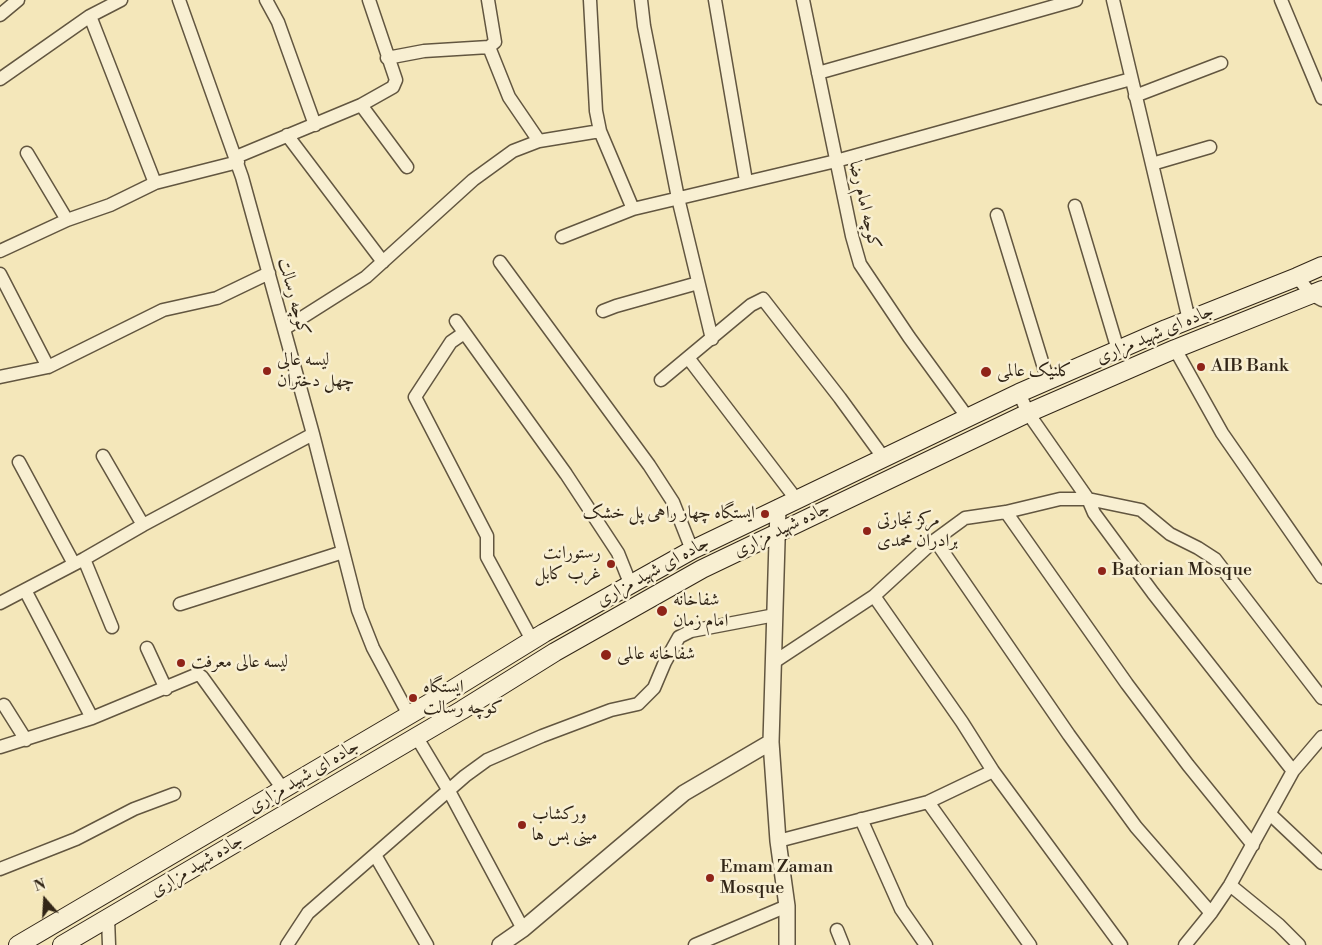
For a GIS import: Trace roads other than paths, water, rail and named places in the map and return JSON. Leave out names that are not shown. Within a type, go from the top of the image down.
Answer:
[{"type":"main road","name":"جاده ای شهید مزاری","points":[[18,945],[409,715],[532,640],[630,583],[692,550],[1019,393],[1189,320],[1322,266]]},
{"type":"main road","name":"جاده شهید مزاری","points":[[62,945],[555,652],[702,569],[1028,413],[1175,349],[1318,294]]},
{"type":"street","points":[[0,15],[18,0]]},
{"type":"street","points":[[0,78],[90,16],[121,0]]},
{"type":"street","name":"کوچه رسالت","points":[[180,0],[237,159],[313,434],[358,610],[373,648],[409,715]]},
{"type":"street","points":[[266,0],[278,22],[315,125]]},
{"type":"street","points":[[0,251],[67,220],[110,205],[155,184],[237,159],[361,105],[393,87],[396,80],[369,0]]},
{"type":"street","points":[[387,58],[424,52],[489,47],[495,42],[488,0]]},
{"type":"street","points":[[590,0],[596,111],[600,131],[633,209]]},
{"type":"street","points":[[641,0],[644,26],[678,198],[712,338]]},
{"type":"street","points":[[715,0],[746,181]]},
{"type":"street","name":"کوچه امام رضا","points":[[803,0],[852,236],[860,264],[909,337],[968,418]]},
{"type":"street","points":[[818,73],[1076,0]]},
{"type":"street","points":[[1112,0],[1189,320]]},
{"type":"street","points":[[1281,0],[1322,98]]},
{"type":"street","points":[[90,16],[155,184]]},
{"type":"street","points":[[489,47],[509,97],[539,141]]},
{"type":"street","points":[[1136,96],[1221,62]]},
{"type":"street","points":[[562,237],[633,209],[836,161],[1131,78]]},
{"type":"street","points":[[361,105],[407,167]]},
{"type":"street","points":[[284,329],[366,277],[473,180],[512,151],[539,141],[600,131]]},
{"type":"street","points":[[287,136],[383,262]]},
{"type":"street","points":[[1152,164],[1210,147]]},
{"type":"street","points":[[27,153],[67,220]]},
{"type":"street","points":[[1075,206],[1118,350]]},
{"type":"street","points":[[997,215],[1048,381]]},
{"type":"street","points":[[500,262],[649,465],[673,502],[692,550]]},
{"type":"street","points":[[0,274],[48,367]]},
{"type":"street","points":[[0,377],[48,367],[164,310],[217,298],[268,274]]},
{"type":"street","points":[[1297,277],[1318,294]]},
{"type":"street","points":[[603,311],[698,283]]},
{"type":"street","points":[[661,380],[689,359],[751,305],[763,299],[884,458]]},
{"type":"street","points":[[456,321],[571,482],[618,553],[630,583]]},
{"type":"street","points":[[464,333],[451,342],[415,397],[487,536],[487,557],[532,640]]},
{"type":"street","points":[[1175,349],[1222,433],[1322,577]]},
{"type":"street","points":[[689,359],[796,499]]},
{"type":"street","points":[[1019,393],[1028,413],[1088,499],[1094,512],[1153,593],[1293,771]]},
{"type":"street","points":[[0,603],[313,434]]},
{"type":"street","points":[[103,456],[143,525]]},
{"type":"street","points":[[19,462],[79,561],[112,627]]},
{"type":"street","points":[[774,662],[874,596],[935,540],[965,518],[1006,512],[1060,499],[1088,499],[1141,510],[1170,534],[1215,559],[1322,698]]},
{"type":"street","points":[[778,508],[772,742],[778,841],[786,906],[787,945]]},
{"type":"street","points":[[1006,512],[1127,684],[1188,765],[1253,845]]},
{"type":"street","points":[[935,540],[1069,735],[1136,827],[1211,913]]},
{"type":"street","points":[[180,604],[343,552]]},
{"type":"street","points":[[25,590],[92,718]]},
{"type":"street","points":[[874,596],[962,722],[993,771],[1121,945]]},
{"type":"street","points":[[287,945],[308,913],[464,776],[487,760],[542,736],[611,710],[638,704],[654,688],[665,662],[679,637],[691,631],[775,614]]},
{"type":"street","points":[[147,648],[166,689]]},
{"type":"street","points":[[0,747],[92,718],[166,689],[198,674],[282,789]]},
{"type":"street","points":[[4,705],[26,740]]},
{"type":"street","points":[[416,736],[449,790],[523,929]]},
{"type":"street","points":[[1186,944],[1211,913],[1230,885],[1293,771],[1322,737]]},
{"type":"street","points":[[500,945],[523,929],[684,793],[772,742]]},
{"type":"street","points":[[778,841],[928,802],[993,771]]},
{"type":"street","points":[[0,869],[76,839],[134,809],[174,794]]},
{"type":"street","points":[[928,802],[1030,945]]},
{"type":"street","points":[[1270,814],[1322,863]]},
{"type":"street","points":[[861,819],[901,909],[926,945]]},
{"type":"street","points":[[376,855],[427,945]]},
{"type":"street","points":[[1230,885],[1299,945]]},
{"type":"street","points":[[695,945],[786,906]]},
{"type":"street","points":[[108,918],[108,945]]},
{"type":"street","points":[[837,930],[843,945]]},
{"type":"place","name":"AIB Bank","points":[[1201,367]]},
{"type":"place","name":"لیسه عالی چهل دختران","points":[[267,371]]},
{"type":"place","name":"کلنیک عالمی","points":[[986,372]]},
{"type":"place","name":"ایستگاه چهار راهی پل خشک","points":[[765,514]]},
{"type":"place","name":"مرکز تجارتی برادران محمدی","points":[[867,531]]},
{"type":"place","name":"رستورانت غرب کابل","points":[[611,564]]},
{"type":"place","name":"Batorian Mosque","points":[[1102,571]]},
{"type":"place","name":"شفاخانه امام زمان","points":[[662,611]]},
{"type":"place","name":"شفاخانه عالمی","points":[[606,655]]},
{"type":"place","name":"لیسه عالی معرفت","points":[[181,663]]},
{"type":"place","name":"ایستگاه کوچه رسالت","points":[[413,698]]},
{"type":"place","name":"ورکشاب مینی بس ها","points":[[522,825]]},
{"type":"place","name":"Emam Zaman Mosque","points":[[710,878]]}]
